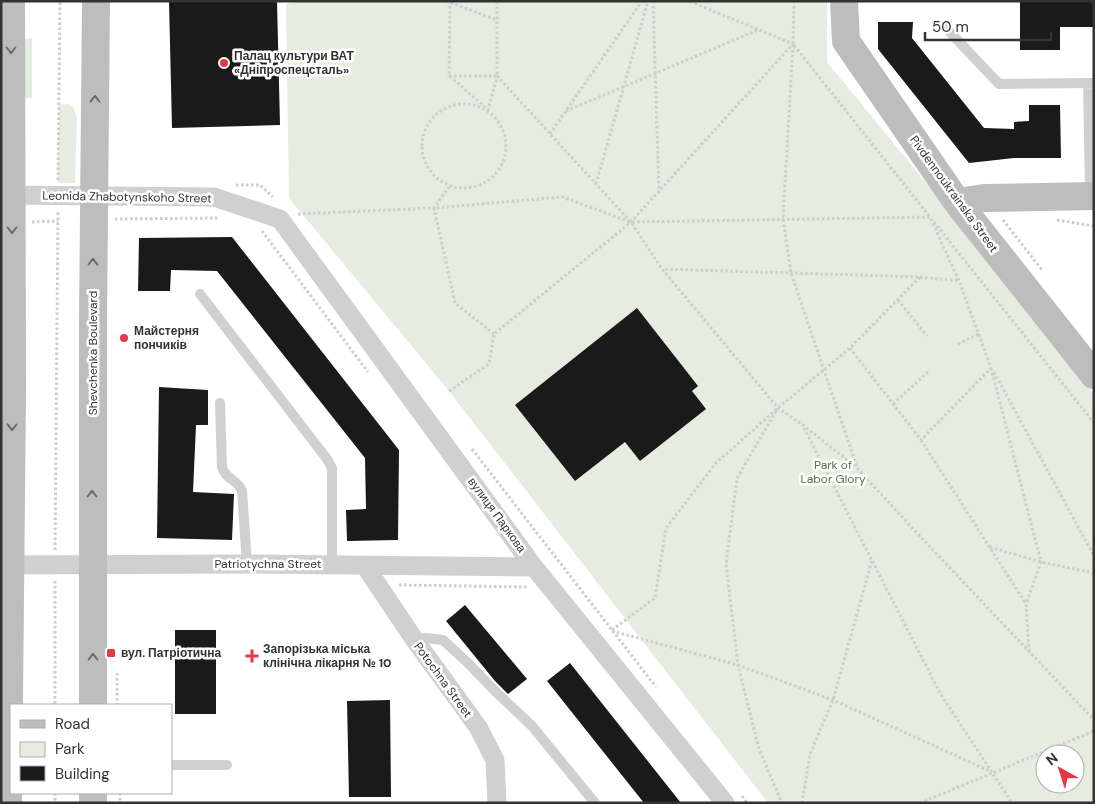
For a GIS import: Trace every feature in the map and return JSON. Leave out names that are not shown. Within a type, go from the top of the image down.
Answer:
[{"type":"street","points":[[8,803],[5,753],[7,195],[11,1]]},
{"type":"street","name":"Shevchenka Boulevard","points":[[93,704],[93,321],[96,1]]},
{"type":"street","name":"Pivdennoukrainska Street","points":[[844,1],[846,41],[957,202],[1094,375]]},
{"type":"street","name":"Leonida Zhabotynskoho Street","points":[[7,195],[214,197],[280,219]]},
{"type":"street","points":[[957,202],[984,198],[1092,196]]},
{"type":"street","name":"вулиця Паркова","points":[[280,219],[534,567],[725,803]]},
{"type":"street","name":"Patriotychna Street","points":[[6,565],[247,564],[534,567]]},
{"type":"street","name":"Potochna Street","points":[[364,566],[478,727],[495,760],[497,803]]},
{"type":"lane","points":[[946,28],[999,84],[1091,83],[1092,196]]},
{"type":"lane","points":[[200,294],[332,468],[332,565]]},
{"type":"lane","points":[[220,403],[222,467],[225,475],[238,484],[242,491],[247,564]]},
{"type":"lane","points":[[414,639],[443,640],[532,726],[595,803]]},
{"type":"lane","points":[[172,764],[227,765]]},
{"type":"path","points":[[55,704],[60,1]]},
{"type":"path","points":[[488,110],[497,76],[497,1]]},
{"type":"path","points":[[550,134],[642,1]]},
{"type":"path","points":[[596,184],[648,1]]},
{"type":"path","points":[[653,1],[658,192]]},
{"type":"path","points":[[689,1],[793,44],[1094,423]]},
{"type":"path","points":[[794,1],[783,219],[791,273],[857,468]]},
{"type":"path","points":[[488,110],[471,104],[453,105],[437,113],[426,127],[421,144],[424,162],[434,176],[449,186],[466,189],[484,185],[498,173],[506,158],[507,140],[500,123],[488,110],[449,76],[449,2],[497,20]]},
{"type":"path","points":[[566,111],[759,30]]},
{"type":"path","points":[[449,391],[489,364],[494,334],[631,222],[793,44]]},
{"type":"path","points":[[449,76],[497,76],[631,222],[662,269],[778,408],[803,425],[857,468],[1094,720]]},
{"type":"path","points":[[449,186],[434,208],[455,303],[494,334]]},
{"type":"path","points":[[280,219],[291,214],[434,208],[562,197],[631,222],[930,217]]},
{"type":"path","points":[[930,217],[959,281],[991,368],[1041,562],[1026,604],[1029,651]]},
{"type":"path","points":[[110,219],[217,218],[226,220]]},
{"type":"path","points":[[1002,218],[1042,271]]},
{"type":"path","points":[[32,222],[58,220]]},
{"type":"path","points":[[1054,220],[1094,226]]},
{"type":"path","points":[[259,228],[268,240]]},
{"type":"path","points":[[662,269],[920,277],[959,281]]},
{"type":"path","points":[[920,277],[850,348],[716,463],[666,528],[654,598],[612,630],[738,665],[833,700],[992,772]]},
{"type":"path","points":[[898,300],[927,336]]},
{"type":"path","points":[[958,344],[978,334]]},
{"type":"path","points":[[850,348],[921,440],[1026,604]]},
{"type":"path","points":[[921,440],[991,368]]},
{"type":"path","points":[[991,368],[1094,556]]},
{"type":"path","points":[[893,404],[928,372]]},
{"type":"path","points":[[778,408],[737,478],[726,564],[738,665],[759,749],[782,803]]},
{"type":"path","points":[[803,425],[940,693],[1012,803]]},
{"type":"path","points":[[989,547],[1041,562],[1094,573]]},
{"type":"path","points":[[802,803],[810,754],[833,700],[872,560]]},
{"type":"path","points":[[920,803],[1094,731]]},
{"type":"green space","name":"Park of Labor Glory","points":[[296,1],[827,1],[827,62],[954,217],[1094,394],[1094,803],[768,803],[449,391],[289,198],[286,4]]},
{"type":"green space","points":[[32,38],[32,98],[20,98],[21,40]]},
{"type":"green space","points":[[69,104],[73,107],[77,117],[75,183],[58,183],[59,105]]},
{"type":"building","name":"Палац культури ВАТ «Дніпроспецсталь»","points":[[169,1],[277,1],[280,125],[172,128]]},
{"type":"building","points":[[1020,1],[1094,1],[1094,27],[1060,27],[1060,50],[1020,50]]},
{"type":"building","points":[[878,22],[913,22],[912,38],[984,128],[1014,129],[1014,122],[1029,121],[1029,105],[1060,105],[1061,158],[1014,158],[969,163],[878,49]]},
{"type":"building","points":[[232,237],[399,450],[398,540],[347,541],[346,510],[366,509],[365,458],[217,271],[171,270],[170,291],[138,291],[139,238]]},
{"type":"building","points":[[637,308],[698,386],[692,391],[706,409],[640,461],[625,442],[575,481],[515,405]]},
{"type":"building","points":[[159,387],[208,390],[208,425],[196,425],[193,492],[234,494],[232,540],[157,538]]},
{"type":"building","points":[[465,605],[527,679],[508,694],[446,621]]},
{"type":"building","points":[[175,630],[216,630],[216,714],[175,714]]},
{"type":"building","points":[[570,663],[681,803],[644,803],[547,681]]},
{"type":"building","points":[[390,700],[391,797],[349,797],[347,701]]},
{"type":"place","name":"Палац культури ВАТ «Дніпроспецсталь»","points":[[224,63]]},
{"type":"place","name":"Майстерня пончиків","points":[[124,338]]},
{"type":"place","name":"вул. Патріотична","points":[[111,653]]},
{"type":"place","name":"Запорізька міська клінічна лікарня № 10","points":[[252,656]]}]
